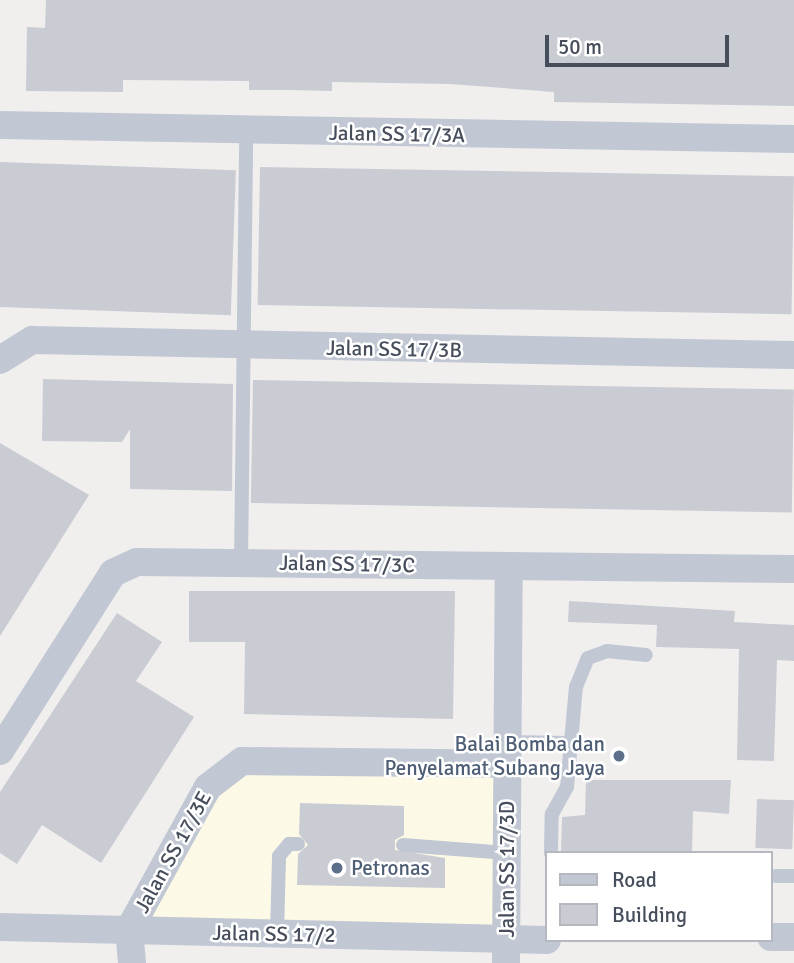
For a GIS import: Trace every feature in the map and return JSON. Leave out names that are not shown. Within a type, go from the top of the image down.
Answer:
[{"type":"street","name":"Jalan SS 17/3A","points":[[0,125],[246,132],[794,139]]},
{"type":"street","name":"Jalan SS 17/3B","points":[[0,360],[32,340],[243,347],[794,355]]},
{"type":"street","name":"Jalan SS 17/3C","points":[[0,751],[113,573],[137,562],[794,569]]},
{"type":"street","name":"Jalan SS 17/3D","points":[[507,952],[509,566]]},
{"type":"street","name":"Jalan SS 17/3E","points":[[129,930],[208,787],[242,761],[508,753]]},
{"type":"street","name":"Jalan SS 17/2","points":[[0,927],[277,934],[507,952],[546,940]]},
{"type":"street","points":[[129,930],[132,963]]},
{"type":"street","points":[[773,937],[794,937]]},
{"type":"lane","points":[[241,563],[246,132]]},
{"type":"lane","points":[[551,851],[552,814],[568,787],[568,743],[576,687],[588,658],[607,651],[646,655]]},
{"type":"lane","points":[[508,753],[568,743]]},
{"type":"lane","points":[[277,934],[279,856],[289,844],[298,844]]},
{"type":"lane","points":[[403,845],[507,853]]},
{"type":"lane","points":[[776,876],[794,876]]},
{"type":"shaded area","points":[[239,773],[496,773],[495,930],[145,922],[217,792]]},
{"type":"building","points":[[46,0],[794,0],[794,106],[554,102],[554,92],[450,84],[332,82],[332,91],[249,90],[249,81],[123,80],[123,92],[26,91],[27,27],[45,28]]},
{"type":"building","points":[[0,162],[236,170],[231,315],[0,307]]},
{"type":"building","points":[[260,167],[794,176],[792,314],[258,305]]},
{"type":"building","points":[[43,379],[233,384],[232,491],[130,489],[130,429],[122,442],[42,441]]},
{"type":"building","points":[[253,380],[794,389],[792,512],[251,503]]},
{"type":"building","points":[[0,443],[89,495],[0,636]]},
{"type":"building","points":[[189,591],[455,591],[453,719],[244,714],[245,642],[189,642]]},
{"type":"building","points":[[569,601],[735,611],[734,622],[794,625],[794,661],[777,660],[774,761],[737,760],[739,649],[656,647],[657,625],[568,622]]},
{"type":"building","points":[[117,613],[162,642],[136,681],[194,717],[101,863],[42,825],[17,864],[0,853],[0,792]]},
{"type":"building","points":[[586,780],[731,780],[729,814],[693,811],[692,851],[561,851],[562,817],[585,815]]},
{"type":"building","points":[[757,799],[794,800],[792,849],[755,848]]},
{"type":"building","points":[[300,803],[404,806],[404,835],[395,840],[395,850],[445,858],[445,888],[297,885],[298,854],[308,845],[299,834]]},
{"type":"place","name":"Balai Bomba dan Penyelamat Subang Jaya","points":[[619,756]]},
{"type":"place","name":"Petronas","points":[[337,868]]}]
